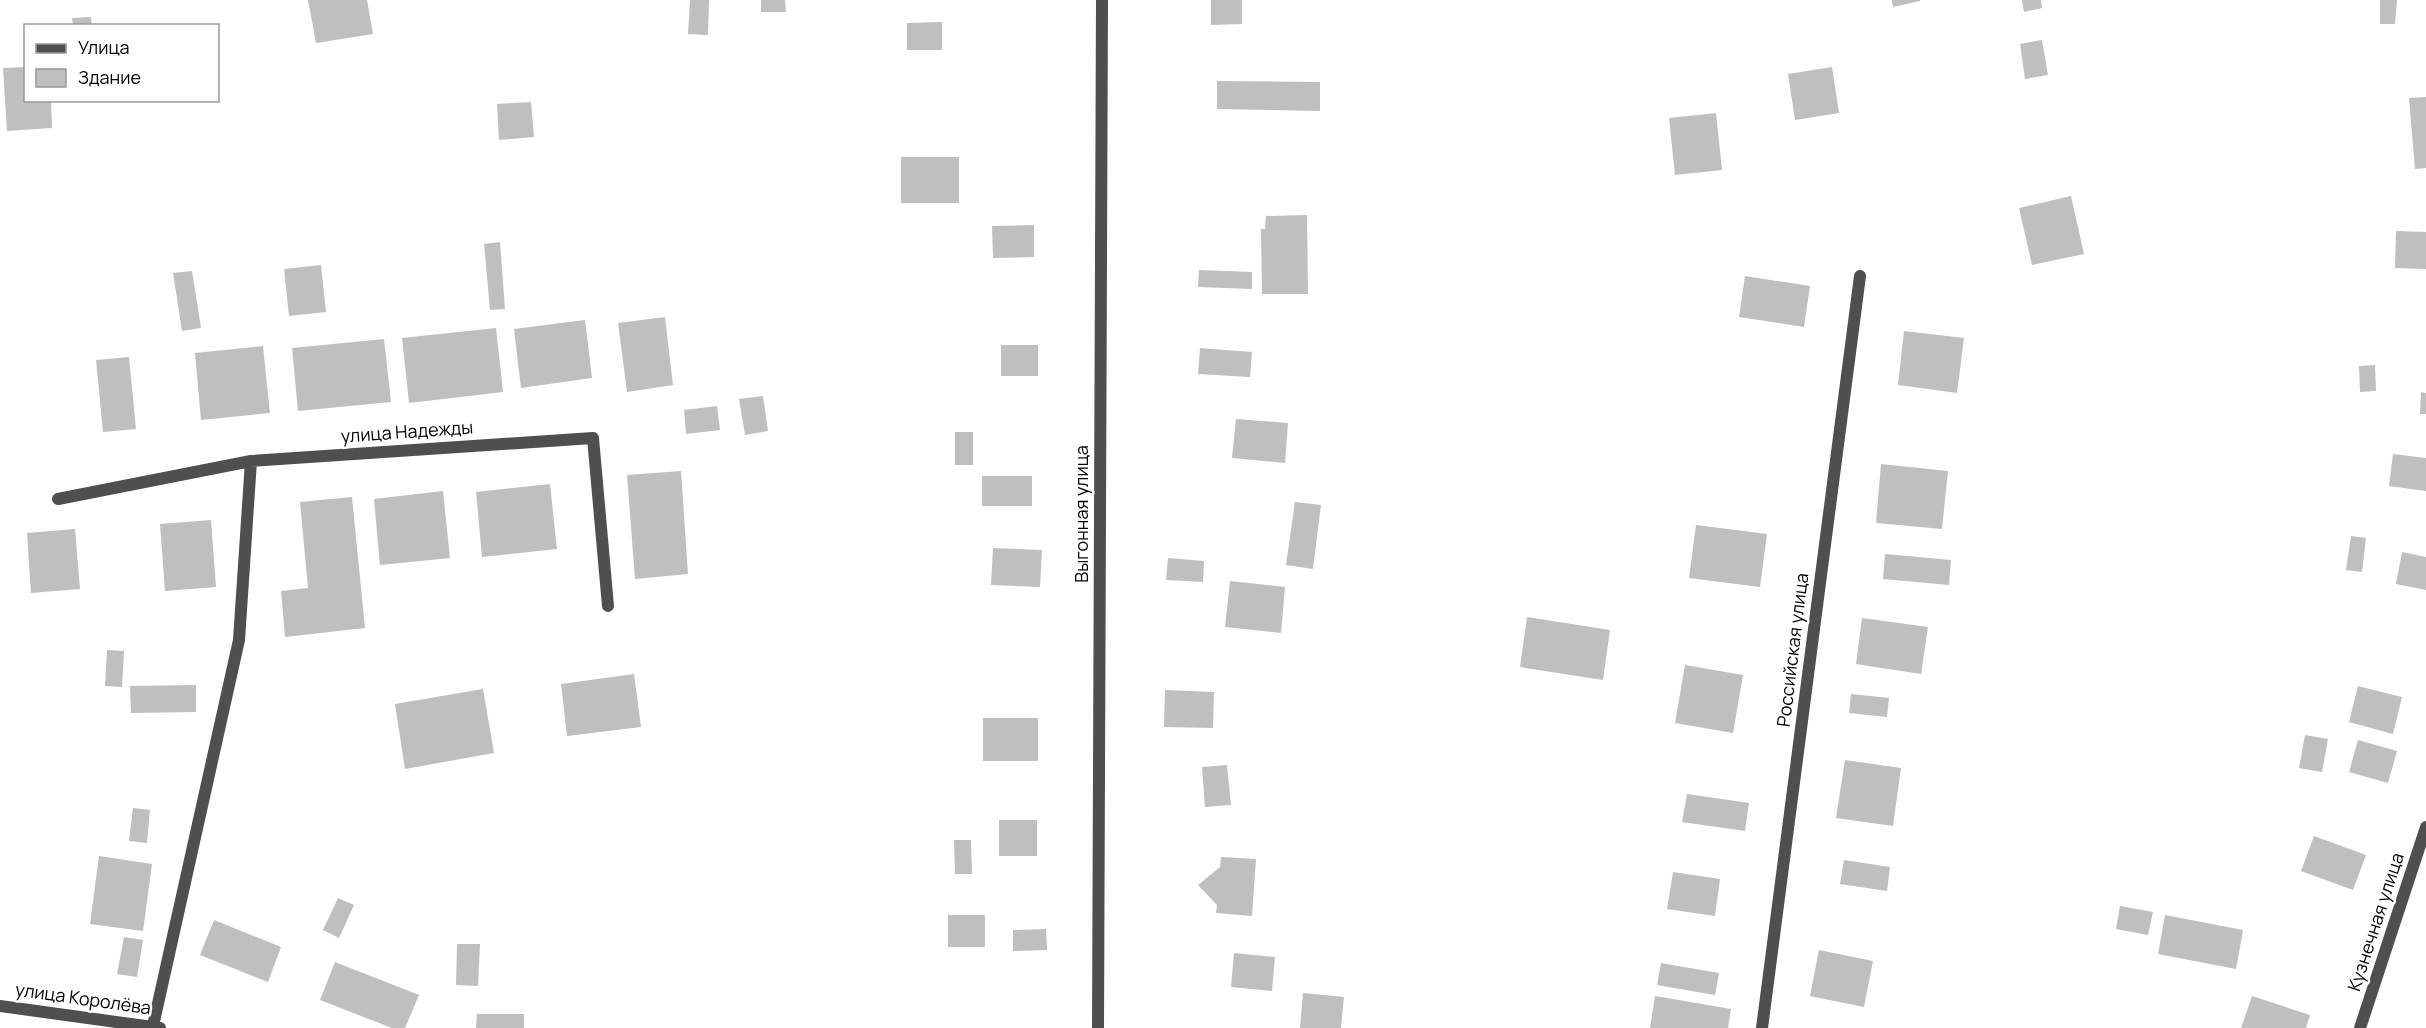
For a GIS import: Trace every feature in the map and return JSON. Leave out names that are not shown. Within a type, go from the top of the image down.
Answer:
[{"type":"street","name":"Выгонная улица","points":[[1098,1028],[1102,0]]},
{"type":"street","name":"Российская улица","points":[[1762,1028],[1860,276]]},
{"type":"street","name":"улица Надежды","points":[[58,499],[251,461],[593,438],[608,606]]},
{"type":"street","points":[[157,1027],[239,640],[251,461]]},
{"type":"street","name":"Кузнечная улица","points":[[2360,1028],[2426,827]]},
{"type":"street","name":"улица Королёва","points":[[0,1006],[157,1027]]},
{"type":"building","points":[[308,0],[367,0],[373,34],[316,43]]},
{"type":"building","points":[[690,0],[709,0],[708,35],[688,34]]},
{"type":"building","points":[[761,0],[785,0],[786,12],[761,12]]},
{"type":"building","points":[[1211,0],[1242,0],[1242,24],[1211,25]]},
{"type":"building","points":[[1892,0],[1920,0],[1920,1],[1893,7]]},
{"type":"building","points":[[2022,0],[2041,0],[2042,8],[2024,12]]},
{"type":"building","points":[[2380,0],[2397,0],[2395,24],[2380,24]]},
{"type":"building","points":[[91,17],[92,24],[73,24],[72,18]]},
{"type":"building","points":[[942,22],[942,50],[907,50],[907,23]]},
{"type":"building","points":[[2042,40],[2048,75],[2025,79],[2020,44]]},
{"type":"building","points":[[24,67],[24,102],[51,102],[52,128],[7,131],[3,68]]},
{"type":"building","points":[[1832,67],[1839,113],[1795,120],[1788,74]]},
{"type":"building","points":[[1217,81],[1320,82],[1320,111],[1217,109]]},
{"type":"building","points":[[2426,97],[2426,168],[2415,169],[2409,98]]},
{"type":"building","points":[[531,102],[534,137],[499,140],[497,104]]},
{"type":"building","points":[[1716,113],[1722,170],[1675,175],[1669,118]]},
{"type":"building","points":[[901,157],[959,157],[959,203],[901,203]]},
{"type":"building","points":[[2071,196],[2084,254],[2032,265],[2019,208]]},
{"type":"building","points":[[1307,215],[1308,294],[1262,294],[1261,229],[1265,229],[1266,216]]},
{"type":"building","points":[[1034,225],[1034,257],[993,258],[992,226]]},
{"type":"building","points":[[2396,231],[2426,232],[2426,269],[2395,268]]},
{"type":"building","points":[[500,242],[505,309],[490,310],[484,244]]},
{"type":"building","points":[[321,265],[326,312],[289,316],[284,269]]},
{"type":"building","points":[[1199,270],[1252,272],[1252,289],[1198,287]]},
{"type":"building","points":[[192,271],[201,328],[182,331],[173,273]]},
{"type":"building","points":[[1745,276],[1810,286],[1804,327],[1739,317]]},
{"type":"building","points":[[665,317],[673,385],[627,392],[618,323]]},
{"type":"building","points":[[585,320],[592,378],[521,388],[514,329]]},
{"type":"building","points":[[496,328],[503,392],[409,403],[402,338]]},
{"type":"building","points":[[1904,331],[1964,338],[1957,393],[1898,385]]},
{"type":"building","points":[[384,339],[391,402],[298,411],[292,348]]},
{"type":"building","points":[[1001,345],[1038,345],[1038,376],[1001,376]]},
{"type":"building","points":[[263,346],[270,413],[201,420],[195,353]]},
{"type":"building","points":[[1200,348],[1252,352],[1250,377],[1198,374]]},
{"type":"building","points":[[129,357],[136,429],[103,432],[96,360]]},
{"type":"building","points":[[2375,365],[2376,391],[2360,392],[2359,366]]},
{"type":"building","points":[[2421,392],[2426,393],[2426,414],[2420,414]]},
{"type":"building","points":[[763,396],[768,431],[745,435],[739,399]]},
{"type":"building","points":[[717,406],[720,430],[686,434],[684,410]]},
{"type":"building","points":[[1236,419],[1288,423],[1285,463],[1232,458]]},
{"type":"building","points":[[955,432],[973,432],[973,465],[955,465]]},
{"type":"building","points":[[2393,454],[2426,458],[2426,491],[2389,486]]},
{"type":"building","points":[[1881,464],[1948,471],[1942,529],[1876,523]]},
{"type":"building","points":[[681,471],[688,574],[635,579],[627,475]]},
{"type":"building","points":[[982,476],[1032,476],[1032,506],[982,506]]},
{"type":"building","points":[[550,484],[557,549],[482,557],[476,492]]},
{"type":"building","points":[[443,491],[450,558],[380,565],[374,499]]},
{"type":"building","points":[[352,497],[365,628],[285,637],[281,591],[308,588],[300,502]]},
{"type":"building","points":[[1295,502],[1321,505],[1313,569],[1286,565]]},
{"type":"building","points":[[211,520],[216,587],[165,591],[160,524]]},
{"type":"building","points":[[1696,525],[1767,534],[1760,587],[1689,578]]},
{"type":"building","points":[[75,529],[80,589],[31,593],[27,533]]},
{"type":"building","points":[[2351,536],[2366,538],[2362,572],[2346,570]]},
{"type":"building","points":[[993,548],[1042,550],[1040,587],[991,585]]},
{"type":"building","points":[[2402,552],[2426,557],[2426,590],[2396,584]]},
{"type":"building","points":[[1885,554],[1951,560],[1949,585],[1883,579]]},
{"type":"building","points":[[1168,558],[1204,561],[1203,582],[1166,580]]},
{"type":"building","points":[[1230,581],[1285,587],[1281,633],[1225,627]]},
{"type":"building","points":[[1527,617],[1610,630],[1603,680],[1520,667]]},
{"type":"building","points":[[1862,618],[1928,627],[1921,674],[1856,664]]},
{"type":"building","points":[[107,650],[124,651],[122,687],[105,686]]},
{"type":"building","points":[[1685,665],[1743,675],[1733,733],[1675,723]]},
{"type":"building","points":[[634,674],[641,727],[567,736],[561,684]]},
{"type":"building","points":[[196,685],[196,712],[131,713],[130,686]]},
{"type":"building","points":[[2358,686],[2402,697],[2393,734],[2349,722]]},
{"type":"building","points":[[483,689],[494,753],[405,769],[395,704]]},
{"type":"building","points":[[1165,690],[1214,692],[1213,728],[1164,727]]},
{"type":"building","points":[[1851,694],[1889,698],[1887,717],[1849,713]]},
{"type":"building","points":[[983,718],[1038,718],[1038,761],[983,761]]},
{"type":"building","points":[[2305,735],[2328,739],[2322,772],[2299,768]]},
{"type":"building","points":[[2358,740],[2397,751],[2388,783],[2349,772]]},
{"type":"building","points":[[1845,760],[1901,768],[1893,826],[1836,818]]},
{"type":"building","points":[[1227,765],[1231,805],[1205,807],[1202,767]]},
{"type":"building","points":[[1687,794],[1749,803],[1745,831],[1682,822]]},
{"type":"building","points":[[133,808],[150,810],[147,843],[129,841]]},
{"type":"building","points":[[999,820],[1037,820],[1037,856],[999,856]]},
{"type":"building","points":[[2314,836],[2366,855],[2353,890],[2301,871]]},
{"type":"building","points":[[954,840],[971,840],[972,874],[955,874]]},
{"type":"building","points":[[99,856],[152,864],[143,931],[90,924]]},
{"type":"building","points":[[1221,857],[1256,859],[1252,916],[1216,913],[1217,905],[1198,885],[1220,867]]},
{"type":"building","points":[[1844,860],[1890,867],[1887,891],[1840,884]]},
{"type":"building","points":[[1673,872],[1720,879],[1715,916],[1667,909]]},
{"type":"building","points":[[338,898],[354,905],[339,938],[323,930]]},
{"type":"building","points":[[2120,906],[2153,912],[2148,935],[2116,929]]},
{"type":"building","points":[[948,915],[985,915],[985,947],[948,947]]},
{"type":"building","points":[[2165,915],[2243,930],[2236,969],[2158,954]]},
{"type":"building","points":[[214,920],[281,947],[268,982],[200,955]]},
{"type":"building","points":[[1046,929],[1047,950],[1013,951],[1013,930]]},
{"type":"building","points":[[124,937],[143,940],[137,977],[117,974]]},
{"type":"building","points":[[457,944],[480,944],[478,986],[456,985]]},
{"type":"building","points":[[1819,950],[1873,961],[1864,1007],[1810,996]]},
{"type":"building","points":[[1234,953],[1275,957],[1272,991],[1231,987]]},
{"type":"building","points":[[335,962],[419,995],[405,1028],[392,1028],[320,1000]]},
{"type":"building","points":[[1661,963],[1719,973],[1715,995],[1657,985]]},
{"type":"building","points":[[1303,993],[1344,997],[1341,1028],[1300,1028]]},
{"type":"building","points":[[1655,996],[1731,1009],[1728,1028],[1650,1028]]},
{"type":"building","points":[[2252,996],[2310,1015],[2306,1028],[2241,1028]]},
{"type":"building","points":[[477,1014],[524,1014],[524,1028],[476,1028]]}]
